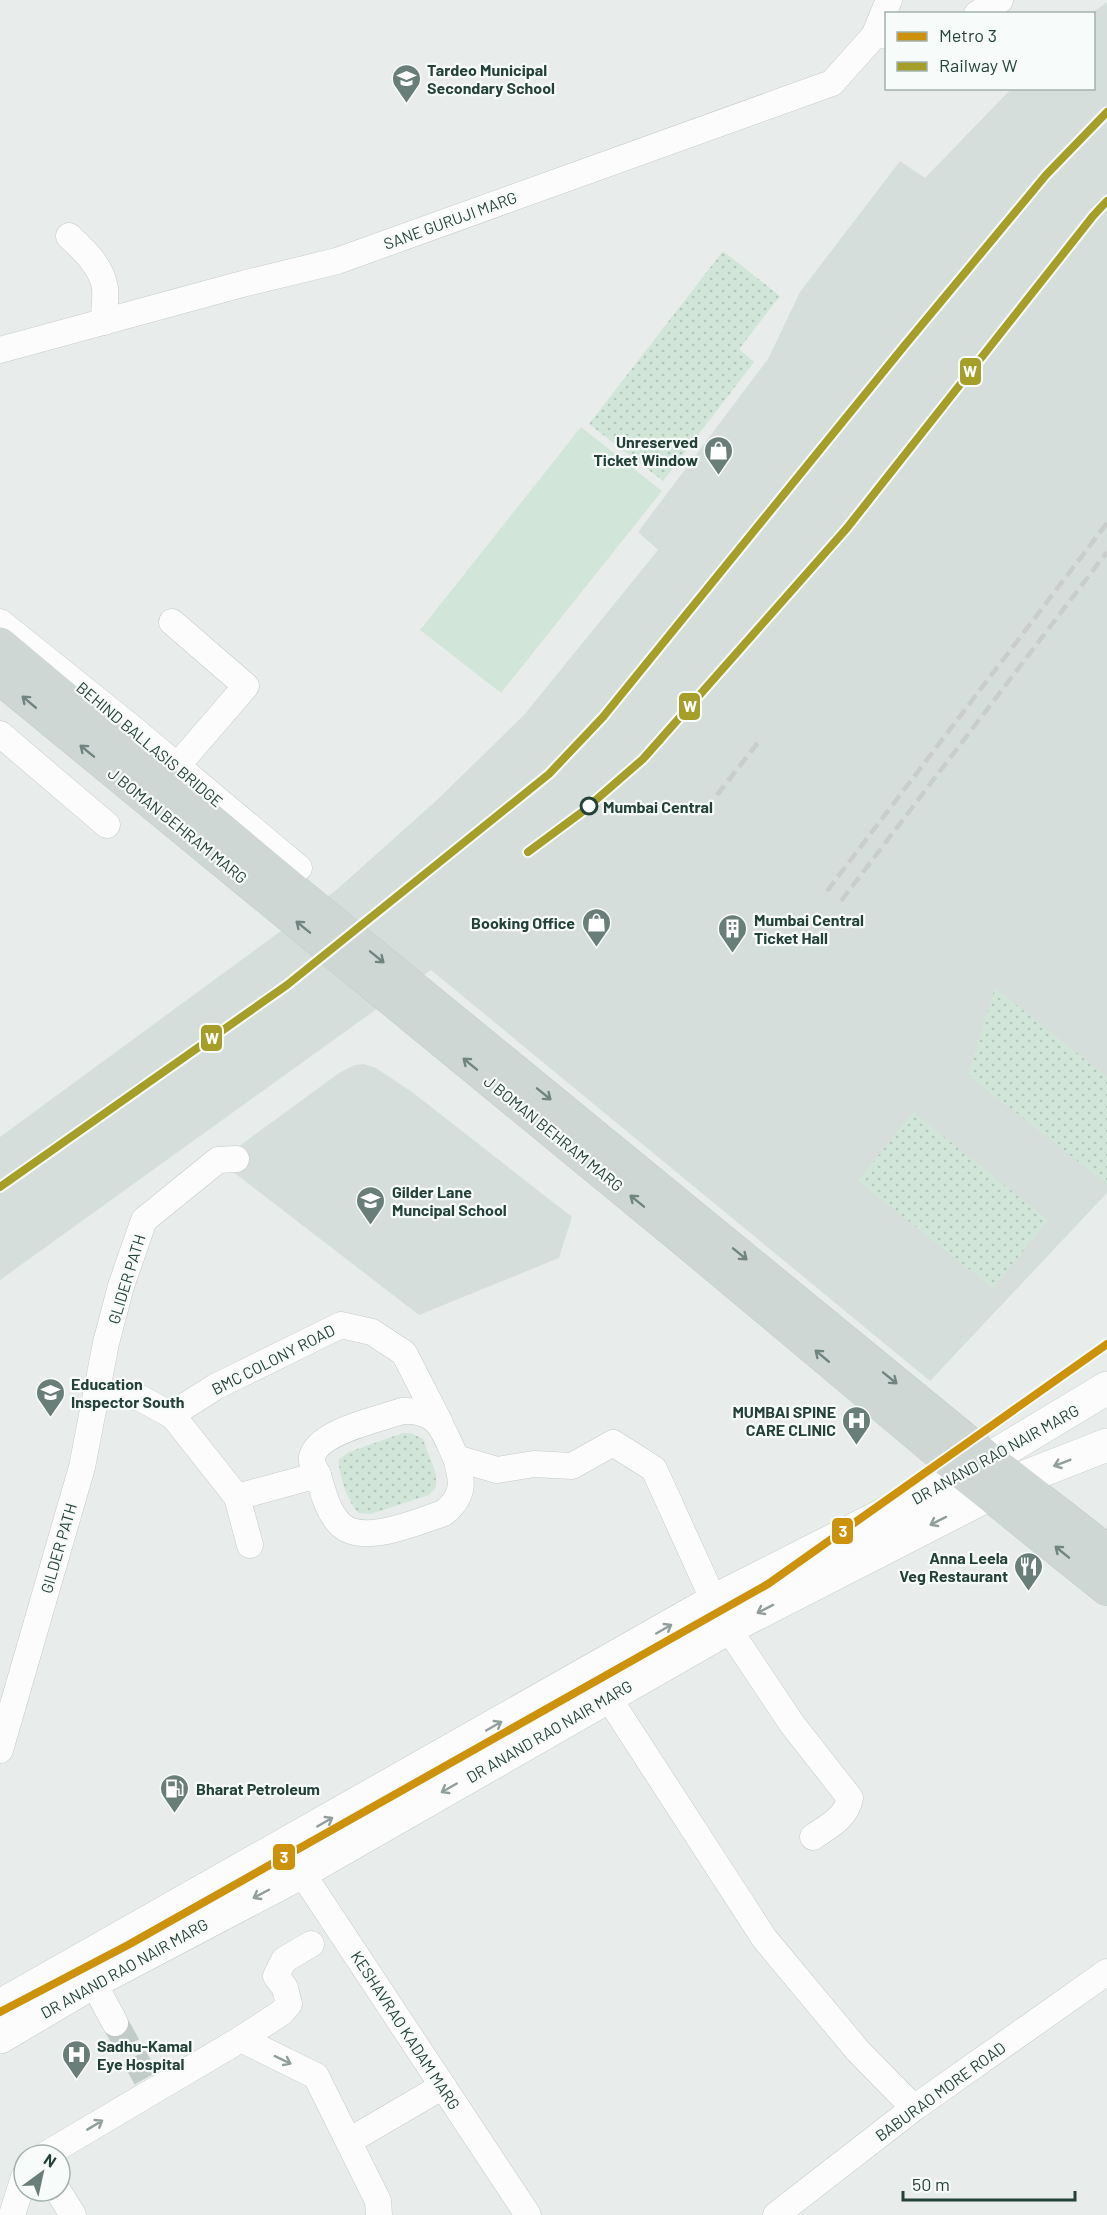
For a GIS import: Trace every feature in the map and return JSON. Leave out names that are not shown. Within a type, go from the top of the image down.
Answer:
[{"type":"main road","name":"J BOMAN BEHRAM MARG","points":[[0,644],[66,716],[977,1467],[1004,1487],[1107,1551]]},
{"type":"main road","name":"J BOMAN BEHRAM MARG","points":[[0,678],[66,716]]},
{"type":"main road","name":"DR ANAND RAO NAIR MARG","points":[[0,2007],[284,1845],[721,1615],[977,1467],[1107,1388]]},
{"type":"main road","name":"DR ANAND RAO NAIR MARG","points":[[0,2037],[93,1982],[302,1872],[608,1697],[721,1615],[1004,1487],[1107,1445]]},
{"type":"main road","name":"J BOMAN BEHRAM MARG","points":[[1004,1487],[1107,1589]]},
{"type":"street","points":[[980,12],[1000,0]]},
{"type":"street","name":"SANE GURUJI MARG","points":[[0,350],[337,261],[832,83],[880,36],[885,16]]},
{"type":"street","points":[[69,237],[98,269],[105,287],[104,322]]},
{"type":"street","name":"BEHIND BALLASIS BRIDGE","points":[[0,622],[299,868]]},
{"type":"street","points":[[172,622],[246,686],[177,766]]},
{"type":"street","points":[[0,734],[107,825]]},
{"type":"street","name":"GLIDER PATH","points":[[106,1343],[121,1286],[144,1220],[218,1160],[236,1160]]},
{"type":"street","name":"BMC COLONY ROAD","points":[[171,1415],[215,1387],[341,1325],[372,1332],[404,1353],[440,1423],[462,1476],[459,1497],[444,1513],[374,1534],[351,1532],[341,1526],[327,1504],[312,1462],[312,1455],[322,1442],[338,1432],[402,1412],[412,1411],[431,1416],[440,1423]]},
{"type":"street","name":"GILDER PATH","points":[[0,1750],[82,1467],[106,1343]]},
{"type":"street","points":[[97,1391],[140,1398],[171,1415],[237,1497],[250,1545]]},
{"type":"street","points":[[456,1458],[497,1470],[534,1464],[572,1466],[613,1443],[654,1469],[721,1615],[792,1724],[850,1798],[848,1808],[839,1820],[813,1837]]},
{"type":"street","points":[[237,1497],[318,1475]]},
{"type":"street","points":[[608,1697],[764,1938],[858,2051],[914,2108]]},
{"type":"street","name":"KESHAVRAO KADAM MARG","points":[[284,1845],[528,2215]]},
{"type":"street","points":[[63,2143],[149,2084],[241,2039],[280,2013],[289,2004],[285,1988],[276,1977],[284,1960],[311,1944]]},
{"type":"street","name":"BABURAO MORE ROAD","points":[[776,2215],[914,2108],[1107,1972]]},
{"type":"street","points":[[93,1982],[115,2023]]},
{"type":"street","points":[[241,2039],[316,2076],[378,2201],[379,2215]]},
{"type":"street","points":[[348,2141],[443,2086]]},
{"type":"shaded area","points":[[1107,2],[1107,1193],[930,1381],[431,970],[0,1280],[0,1137],[334,892],[437,800],[524,715],[658,550],[638,532],[768,359],[800,292],[900,161],[925,178],[1010,90],[1095,90],[1093,12]]},
{"type":"shaded area","points":[[364,1064],[376,1068],[412,1092],[572,1217],[559,1258],[419,1315],[219,1161],[339,1073],[355,1065]]},
{"type":"green space","points":[[723,251],[780,296],[739,349],[754,362],[663,481],[589,424]]},
{"type":"green space","points":[[581,427],[662,491],[501,693],[420,630]]},
{"type":"green space","points":[[995,988],[1107,1077],[1107,1184],[968,1075]]},
{"type":"green space","points":[[913,1112],[1048,1220],[993,1288],[858,1181]]},
{"type":"green space","points":[[403,1433],[411,1433],[423,1439],[436,1474],[436,1487],[429,1495],[371,1514],[359,1513],[344,1488],[339,1459],[349,1452]]},
{"type":"tunnel","points":[[115,2023],[146,2078]]},
{"type":"railway","points":[[827,891],[1107,523]]},
{"type":"railway","points":[[841,901],[1107,552]]},
{"type":"railway","points":[[717,795],[760,740]]},
{"type":"metro line","name":"3","points":[[0,2012],[128,1945],[768,1584],[1107,1344]]},
{"type":"rail line","name":"W","points":[[0,1187],[287,985],[549,774],[603,717],[1046,175],[1107,112]]},
{"type":"rail line","name":"W","points":[[528,852],[582,812],[643,759],[847,528],[1107,201]]},
{"type":"place","name":"Tardeo Municipal Secondary School","points":[[406,104]]},
{"type":"place","name":"Unreserved Ticket Window","points":[[719,476]]},
{"type":"place","name":"Mumbai Central","points":[[589,806]]},
{"type":"place","name":"Booking Office","points":[[596,948]]},
{"type":"place","name":"Mumbai Central Ticket Hall","points":[[733,954]]},
{"type":"place","name":"Gilder Lane Muncipal School","points":[[371,1226]]},
{"type":"place","name":"Education Inspector South","points":[[50,1418]]},
{"type":"place","name":"MUMBAI SPINE CARE CLINIC","points":[[857,1446]]},
{"type":"place","name":"Anna Leela Veg Restaurant","points":[[1029,1592]]},
{"type":"place","name":"Bharat Petroleum","points":[[175,1814]]},
{"type":"place","name":"Sadhu-Kamal Eye Hospital","points":[[76,2080]]}]
